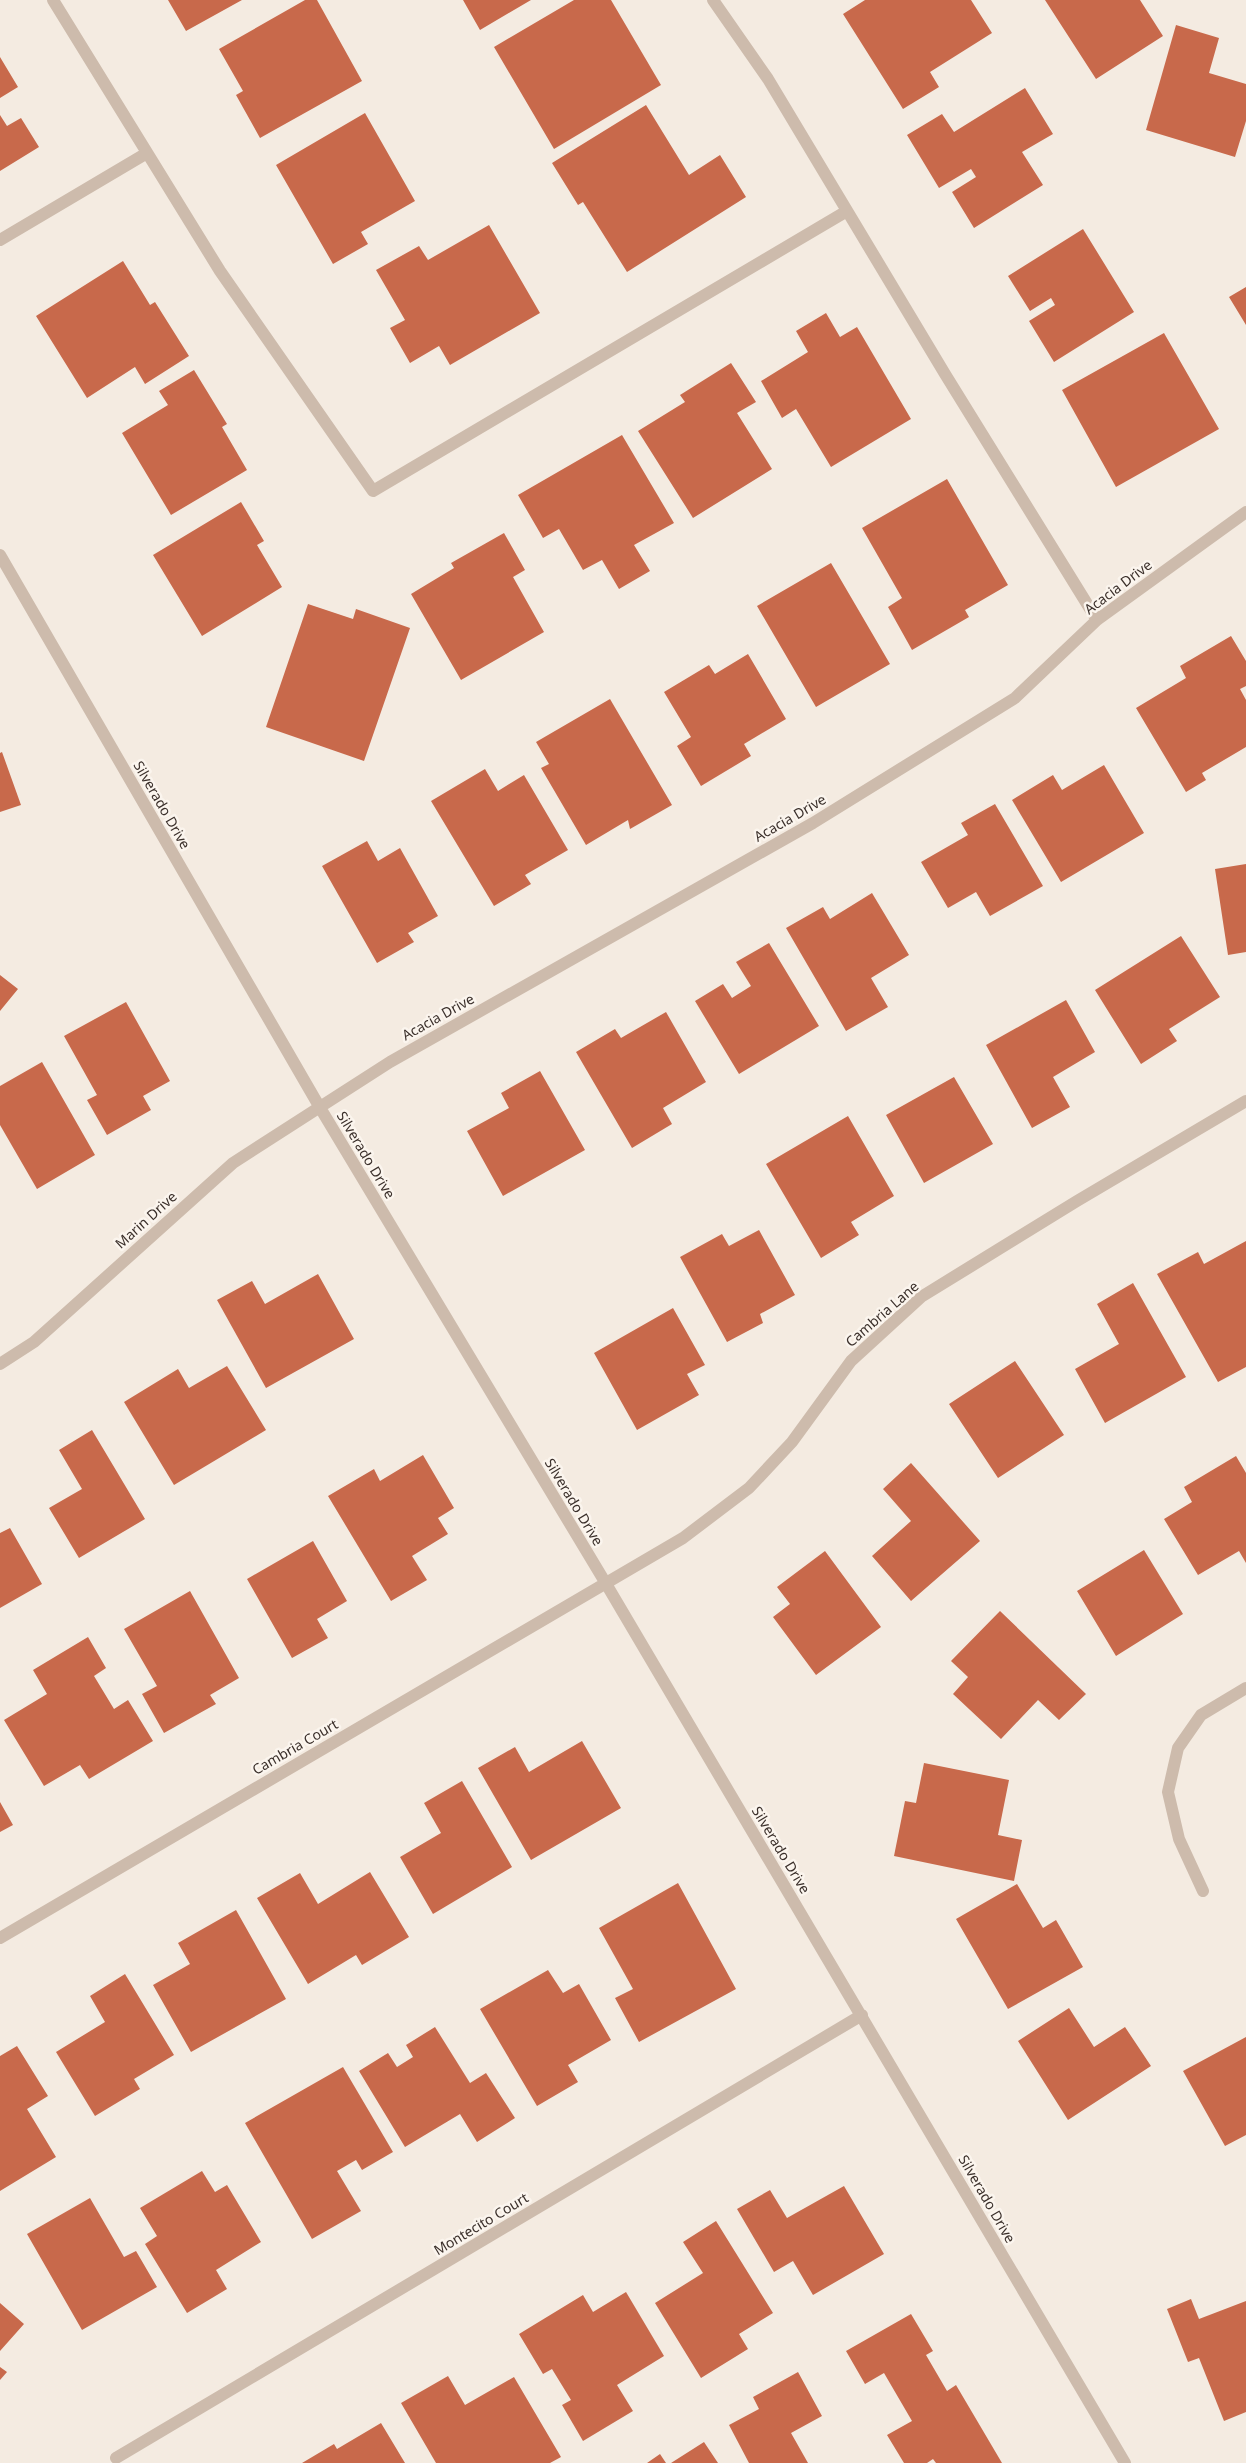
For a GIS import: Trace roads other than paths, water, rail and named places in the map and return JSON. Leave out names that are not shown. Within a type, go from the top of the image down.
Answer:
[{"type":"street","points":[[53,0],[220,271],[374,491],[847,211]]},
{"type":"street","points":[[713,0],[768,79],[1098,620]]},
{"type":"street","points":[[0,240],[147,153]]},
{"type":"street","name":"Acacia Drive","points":[[319,1106],[390,1062],[813,823],[1016,698],[1098,620],[1246,512]]},
{"type":"street","name":"Silverado Drive","points":[[0,555],[319,1106],[606,1582],[1125,2463]]},
{"type":"street","name":"Cambria Lane","points":[[606,1582],[683,1538],[749,1488],[792,1442],[851,1361],[921,1297],[1077,1201],[1246,1101]]},
{"type":"street","name":"Marin Drive","points":[[0,1364],[34,1342],[233,1163],[319,1106]]},
{"type":"street","name":"Cambria Court","points":[[0,1938],[606,1582]]},
{"type":"street","points":[[1203,1891],[1179,1839],[1168,1792],[1178,1748],[1201,1715],[1246,1688]]},
{"type":"street","name":"Montecito Court","points":[[116,2458],[862,2015]]}]
